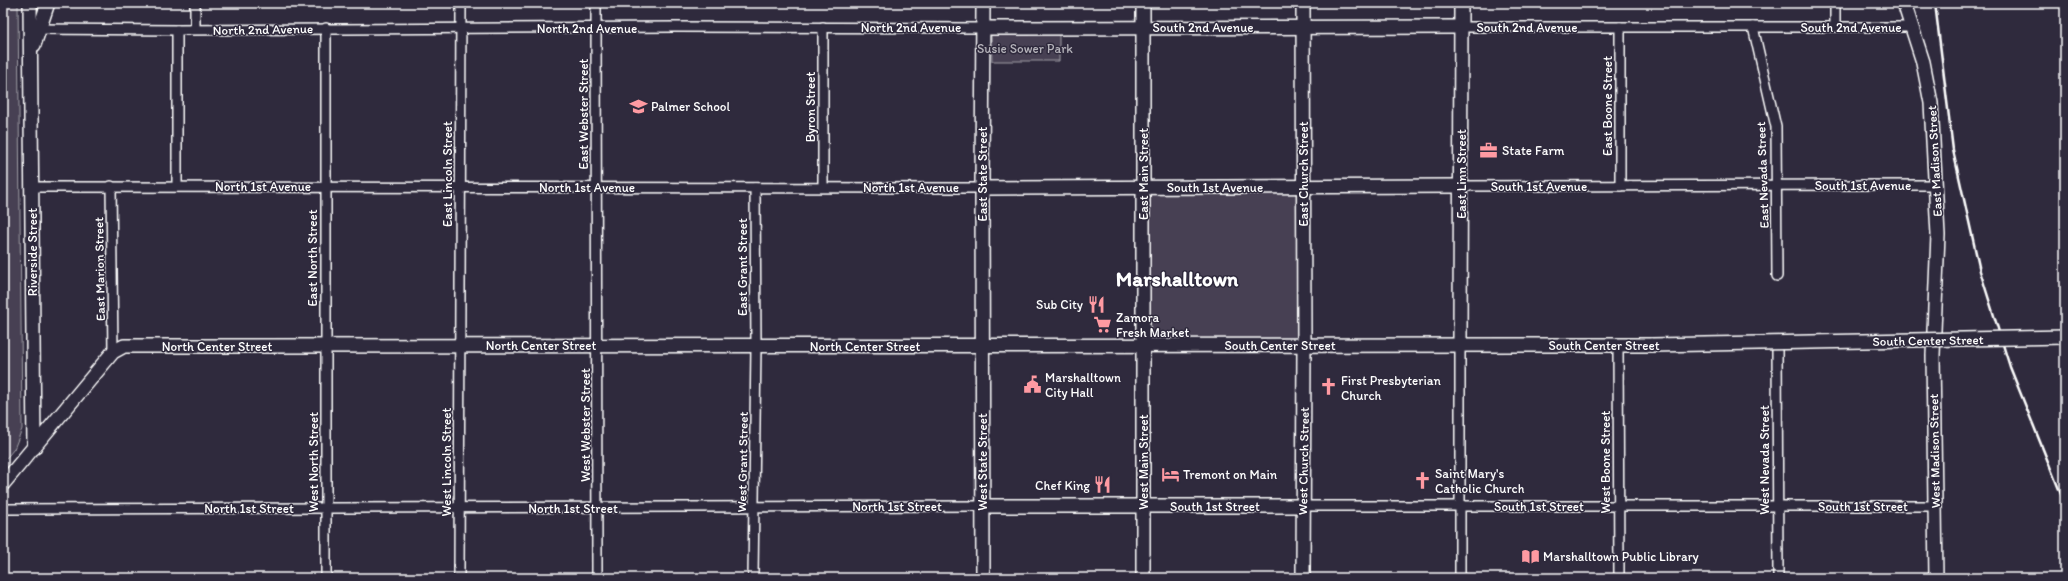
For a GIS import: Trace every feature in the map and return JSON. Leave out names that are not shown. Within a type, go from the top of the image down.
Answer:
[{"type":"street","name":"Riverside Street","points":[[30,3],[35,29]]},
{"type":"street","name":"Riverside Street","points":[[34,448],[30,56],[35,29],[48,3]]},
{"type":"street","points":[[195,3],[195,30]]},
{"type":"street","name":"East Lincoln Street","points":[[459,346],[461,3]]},
{"type":"street","name":"East Webster Street","points":[[596,3],[598,345]]},
{"type":"street","name":"East State Street","points":[[982,346],[983,3]]},
{"type":"street","name":"East Main Street","points":[[1143,3],[1143,345]]},
{"type":"street","name":"East Church Street","points":[[1303,3],[1304,345]]},
{"type":"street","name":"East Linn Street","points":[[1460,345],[1461,3]]},
{"type":"street","points":[[1835,3],[1835,27]]},
{"type":"street","name":"East Madison Street","points":[[1904,3],[1929,84],[1938,236],[1938,278],[1934,323]]},
{"type":"street","name":"Byron Street","points":[[823,27],[823,187]]},
{"type":"street","name":"North 2nd Avenue","points":[[35,29],[195,30],[326,28],[1143,27]]},
{"type":"street","name":"South 2nd Avenue","points":[[1143,27],[1911,27]]},
{"type":"street","name":"East Boone Street","points":[[1620,27],[1620,186]]},
{"type":"street","name":"East Nevada Street","points":[[1753,27],[1776,127],[1777,276]]},
{"type":"street","name":"East North Street","points":[[325,345],[326,28]]},
{"type":"street","points":[[176,186],[177,30]]},
{"type":"street","name":"South 1st Avenue","points":[[1142,187],[1935,185]]},
{"type":"street","name":"East Marion Street","points":[[111,186],[113,352]]},
{"type":"street","name":"North 1st Avenue","points":[[32,187],[326,186],[459,189],[597,186],[755,188],[1142,187]]},
{"type":"street","name":"East Grant Street","points":[[755,188],[756,346]]},
{"type":"street","name":"West Madison Street","points":[[1934,323],[1936,578]]},
{"type":"street","name":"South Center Street","points":[[1143,345],[1652,345],[2065,337]]},
{"type":"street","name":"West Nevada Street","points":[[1777,343],[1778,578]]},
{"type":"street","name":"West North Street","points":[[325,345],[326,578]]},
{"type":"street","name":"West Webster Street","points":[[597,578],[598,345]]},
{"type":"street","name":"North Center Street","points":[[113,352],[124,346],[1143,345]]},
{"type":"street","name":"West Main Street","points":[[1143,345],[1143,578]]},
{"type":"street","name":"West Church Street","points":[[1303,578],[1302,506],[1304,345]]},
{"type":"street","points":[[1460,345],[1460,578]]},
{"type":"street","name":"West Boone Street","points":[[1618,345],[1619,578]]},
{"type":"street","name":"West Lincoln Street","points":[[459,346],[459,578]]},
{"type":"street","name":"West Grant Street","points":[[753,578],[756,346]]},
{"type":"street","name":"West State Street","points":[[982,346],[983,578]]},
{"type":"street","points":[[3,484],[113,352]]},
{"type":"street","name":"South 1st Street","points":[[1143,506],[1935,506]]},
{"type":"street","name":"North 1st Street","points":[[3,509],[1143,506]]},
{"type":"green space","points":[[3,3],[18,3],[22,429],[14,449],[3,462]]},
{"type":"green space","name":"Susie Sower Park","points":[[1059,34],[1059,61],[992,61],[991,35]]},
{"type":"green space","points":[[1303,186],[1304,345],[1143,345],[1142,187]]},
{"type":"railway","points":[[1935,3],[1953,150],[1980,271],[2010,367],[2065,504]]},
{"type":"place","name":"Palmer School","points":[[638,106]]},
{"type":"place","name":"State Farm","points":[[1489,150]]},
{"type":"place","name":"Sub City","points":[[1096,304]]},
{"type":"place","name":"Zamora Fresh Market","points":[[1103,324]]},
{"type":"place","name":"Marshalltown City Hall","points":[[1032,384]]},
{"type":"place","name":"First Presbyterian Church","points":[[1328,387]]},
{"type":"place","name":"Tremont on Main","points":[[1170,474]]},
{"type":"place","name":"Saint Mary's Catholic Church","points":[[1422,480]]},
{"type":"place","name":"Chef King","points":[[1103,485]]},
{"type":"place","name":"Marshalltown Public Library","points":[[1530,556]]},
{"type":"district","name":"Marshalltown","points":[[1177,279]]}]
